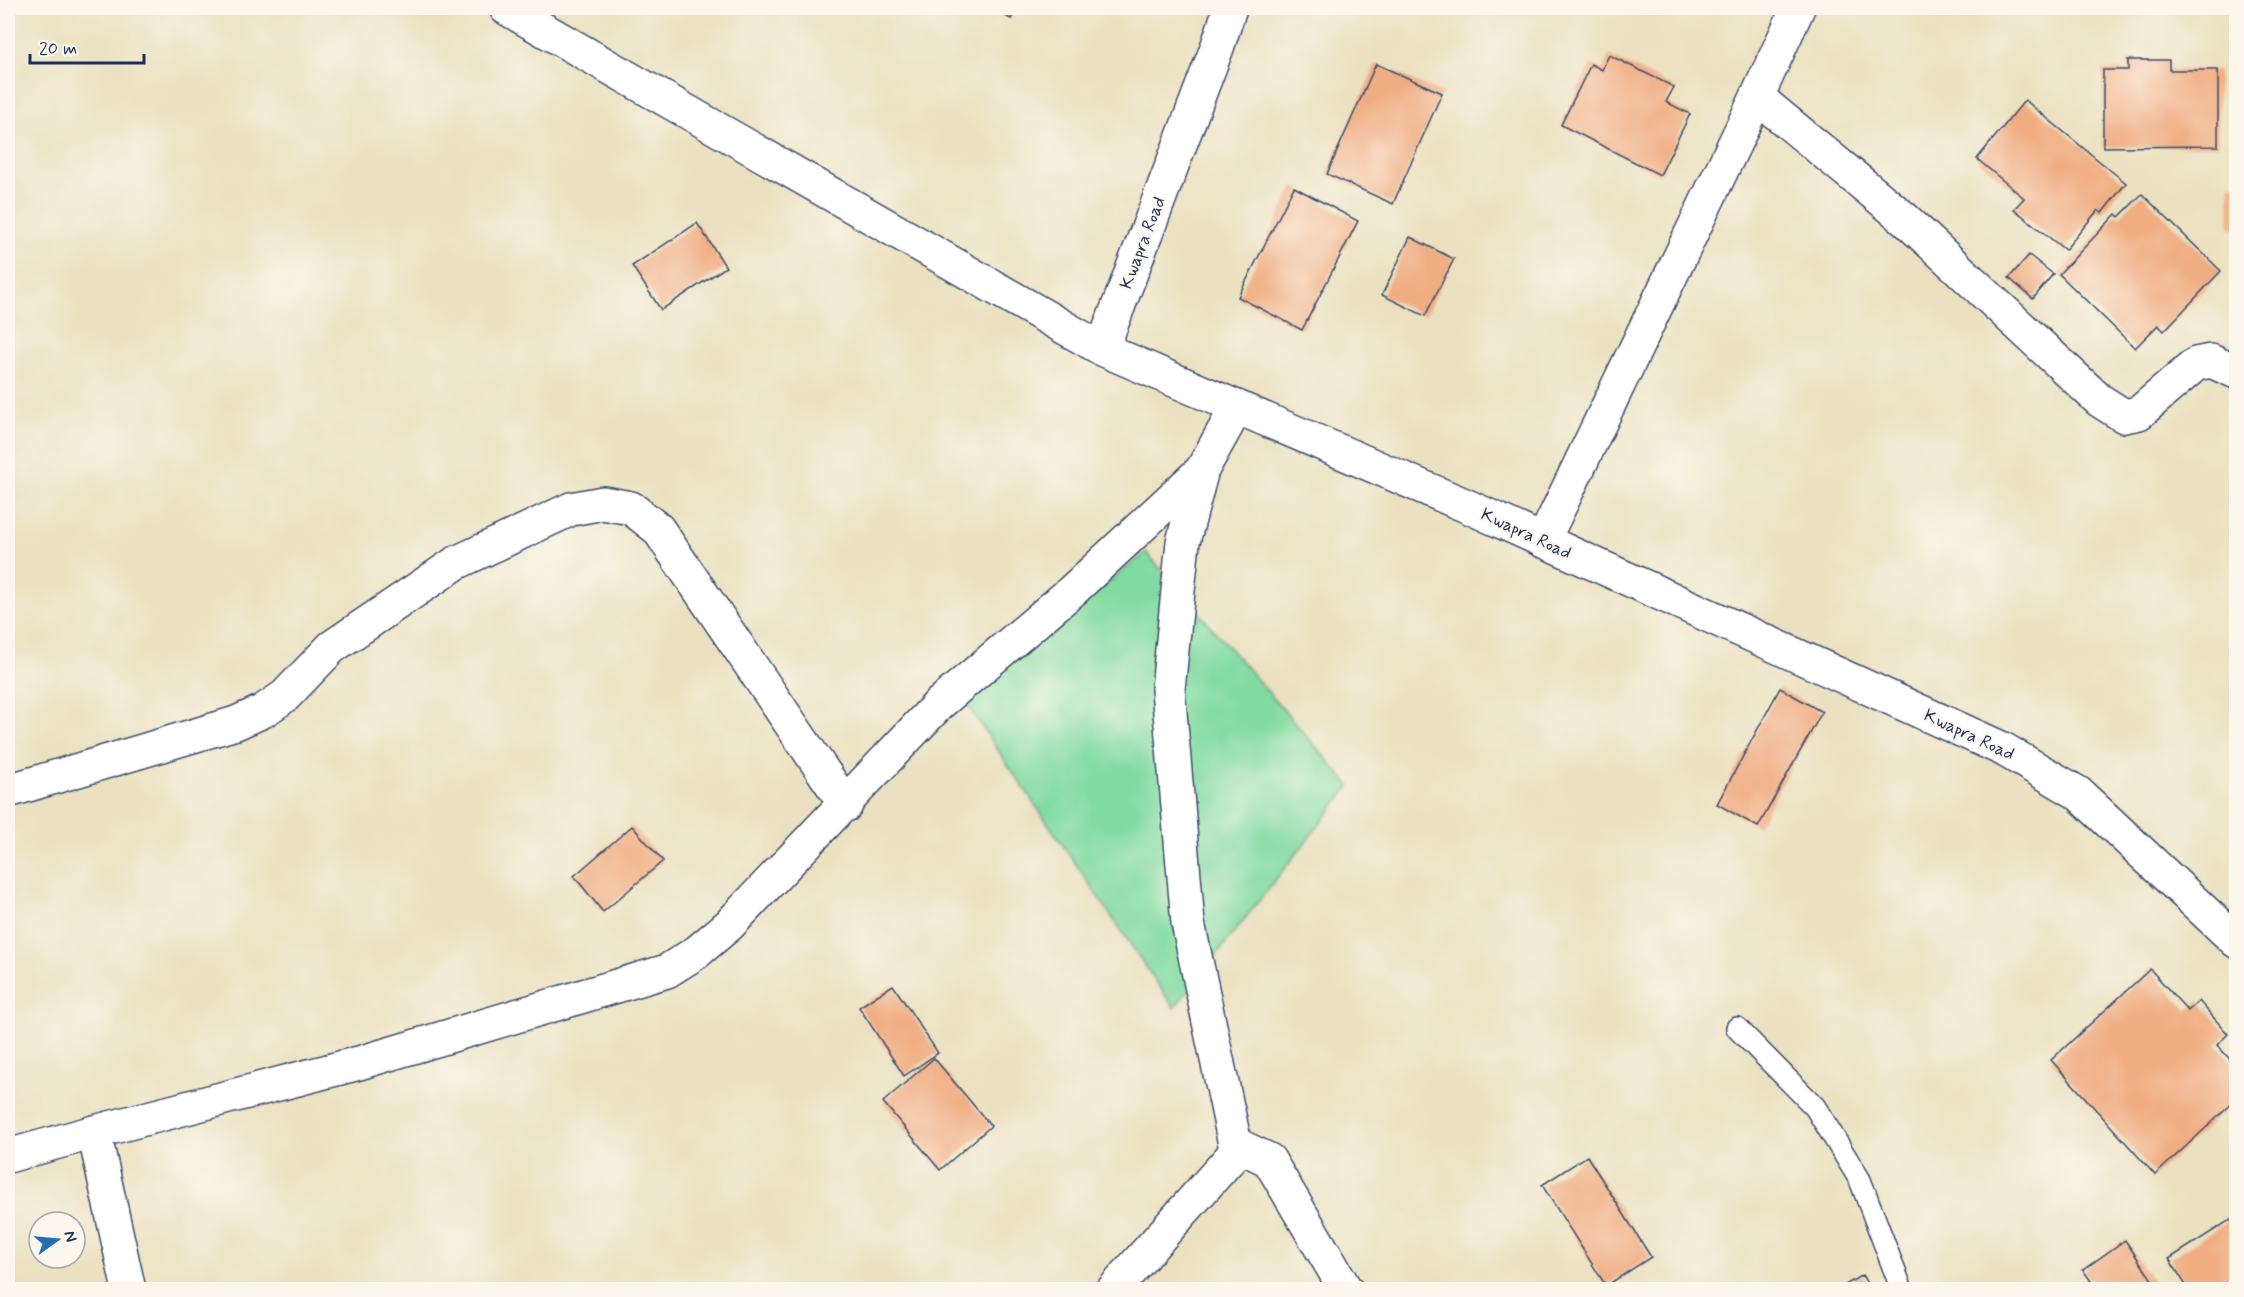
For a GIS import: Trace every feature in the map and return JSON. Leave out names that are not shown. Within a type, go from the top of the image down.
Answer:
[{"type":"street","points":[[506,8],[1102,349]]},
{"type":"street","name":"Kwapra Road","points":[[1230,8],[1102,349],[1459,503],[2003,749],[2078,793],[2236,941]]},
{"type":"street","points":[[1542,541],[1798,8]]},
{"type":"street","points":[[1757,97],[1905,219],[2099,400],[2124,416],[2139,413],[2196,364],[2211,361],[2236,372]]},
{"type":"street","points":[[1113,1290],[1235,1153],[1235,1144],[1188,923],[1168,689],[1183,542],[1202,470],[1237,407]]},
{"type":"street","points":[[8,1156],[359,1063],[667,971],[697,952],[729,925],[846,805],[939,704],[1072,591],[1202,470]]},
{"type":"street","points":[[8,791],[236,723],[263,711],[285,696],[332,647],[456,563],[571,509],[603,503],[631,508],[658,530],[846,805]]},
{"type":"street","points":[[93,1132],[129,1290]]},
{"type":"street","points":[[1235,1144],[1269,1160],[1346,1290]]},
{"type":"lane","points":[[1737,1028],[1815,1107],[1860,1180],[1902,1290]]},
{"type":"green space","points":[[1146,552],[1350,786],[1174,1008],[965,702]]},
{"type":"building","points":[[990,8],[1017,8],[1011,19]]},
{"type":"building","points":[[1609,55],[1674,87],[1666,102],[1690,114],[1660,175],[1561,125],[1591,64],[1602,70]]},
{"type":"building","points":[[2128,60],[2169,60],[2169,70],[2218,70],[2218,146],[2103,147],[2103,70],[2128,70]]},
{"type":"building","points":[[1376,64],[1442,93],[1393,204],[1327,174]]},
{"type":"building","points":[[2025,100],[2126,183],[2102,213],[2098,210],[2065,250],[2014,209],[2024,198],[1977,159]]},
{"type":"building","points":[[2230,184],[2236,184],[2236,228],[2229,228]]},
{"type":"building","points":[[1294,187],[1358,221],[1302,330],[1238,297]]},
{"type":"building","points":[[2142,194],[2221,271],[2164,331],[2158,325],[2135,348],[2059,274],[2116,214],[2119,217]]},
{"type":"building","points":[[697,223],[726,267],[661,310],[632,266]]},
{"type":"building","points":[[1410,237],[1454,259],[1425,316],[1382,295]]},
{"type":"building","points":[[2029,255],[2053,274],[2033,299],[2009,278]]},
{"type":"building","points":[[1780,688],[1822,712],[1758,827],[1717,804]]},
{"type":"building","points":[[632,826],[663,861],[603,912],[574,876]]},
{"type":"building","points":[[2150,969],[2188,1011],[2199,1001],[2228,1034],[2217,1045],[2236,1066],[2236,1100],[2155,1175],[2051,1060]]},
{"type":"building","points":[[893,985],[938,1053],[904,1076],[859,1007]]},
{"type":"building","points":[[934,1058],[991,1126],[940,1170],[883,1102]]},
{"type":"building","points":[[1587,1156],[1651,1257],[1606,1286],[1542,1185]]},
{"type":"building","points":[[2236,1216],[2236,1290],[2189,1290],[2169,1259]]},
{"type":"building","points":[[2125,1240],[2159,1290],[2079,1290],[2091,1281],[2083,1270]]},
{"type":"building","points":[[1862,1275],[1871,1290],[1837,1290]]}]
